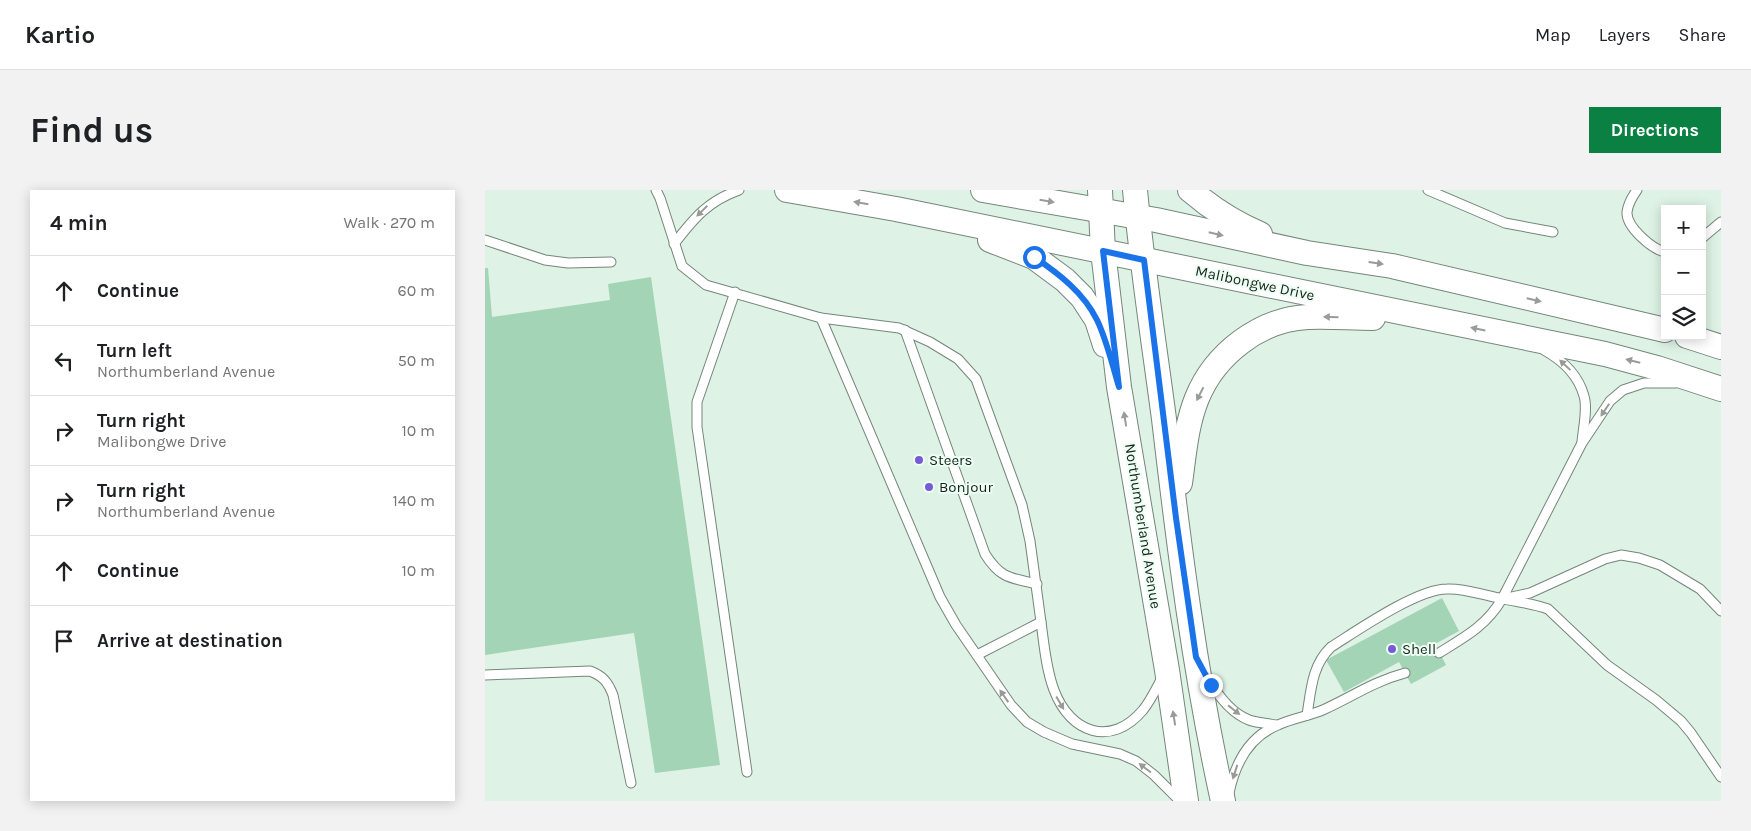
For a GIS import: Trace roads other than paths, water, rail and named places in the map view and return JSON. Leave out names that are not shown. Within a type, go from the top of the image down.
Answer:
[{"type":"main road","name":"Malibongwe Drive","points":[[787,190],[1103,251],[1605,354],[1717,387]]},
{"type":"main road","points":[[983,190],[1100,200],[1138,216],[1307,253],[1391,266],[1661,329]]},
{"type":"main road","points":[[1135,190],[1176,518],[1196,657],[1210,740],[1223,801]]},
{"type":"main road","points":[[1190,190],[1207,205],[1238,225],[1307,253]]},
{"type":"main road","name":"Northumberland Avenue","points":[[1100,200],[1103,251],[1119,387],[1167,670],[1186,801]]},
{"type":"main road","points":[[896,210],[939,225],[986,238],[1034,257],[1052,269],[1081,297],[1097,320],[1119,387]]},
{"type":"main road","points":[[1176,518],[1189,423],[1197,397],[1213,371],[1231,351],[1252,334],[1278,322],[1307,317],[1432,319]]},
{"type":"main road","points":[[1699,340],[1721,347]]},
{"type":"lane","points":[[656,190],[682,266],[706,284],[821,318],[905,330],[958,359],[976,379],[1022,505],[1031,541],[1041,622],[1053,689],[1060,704],[1070,717],[1085,729],[1101,733],[1130,722],[1143,710],[1167,670]]},
{"type":"lane","points":[[674,244],[704,208],[722,196],[739,190]]},
{"type":"lane","points":[[1428,190],[1505,223],[1553,232]]},
{"type":"lane","points":[[1637,190],[1630,201],[1627,218],[1638,234],[1651,246],[1661,250]]},
{"type":"lane","points":[[1706,235],[1721,222]]},
{"type":"lane","points":[[485,240],[545,260],[568,263],[611,262]]},
{"type":"lane","points":[[735,292],[697,402],[697,427],[747,772]]},
{"type":"lane","points":[[821,318],[940,597],[955,625],[1011,705],[1027,722],[1044,732],[1072,744],[1120,754],[1136,761],[1154,775],[1180,801]]},
{"type":"lane","points":[[905,330],[985,554],[1002,575],[1037,584]]},
{"type":"lane","points":[[1525,338],[1556,357],[1570,369],[1574,376],[1584,396],[1582,442]]},
{"type":"lane","points":[[1439,653],[1479,626],[1493,614],[1582,442],[1610,401],[1623,390],[1644,383],[1717,387]]},
{"type":"lane","points":[[1502,599],[1530,593],[1605,559],[1621,555],[1639,558],[1660,565],[1700,589],[1721,612]]},
{"type":"lane","points":[[1307,715],[1317,665],[1331,647],[1417,597],[1436,590],[1460,589],[1502,599],[1537,604],[1548,609],[1607,665],[1656,700],[1681,721],[1721,777]]},
{"type":"lane","points":[[977,655],[1041,622]]},
{"type":"lane","points":[[1196,657],[1211,685],[1234,711],[1249,720],[1276,725]]},
{"type":"lane","points":[[485,675],[590,671],[601,675],[613,695],[631,783]]},
{"type":"lane","points":[[1228,801],[1238,762],[1247,748],[1257,738],[1276,725],[1323,710],[1368,686],[1405,673]]},
{"type":"place","name":"Steers","points":[[919,460]]},
{"type":"place","name":"Bonjour","points":[[929,487]]},
{"type":"place","name":"Shell","points":[[1392,649]]}]
